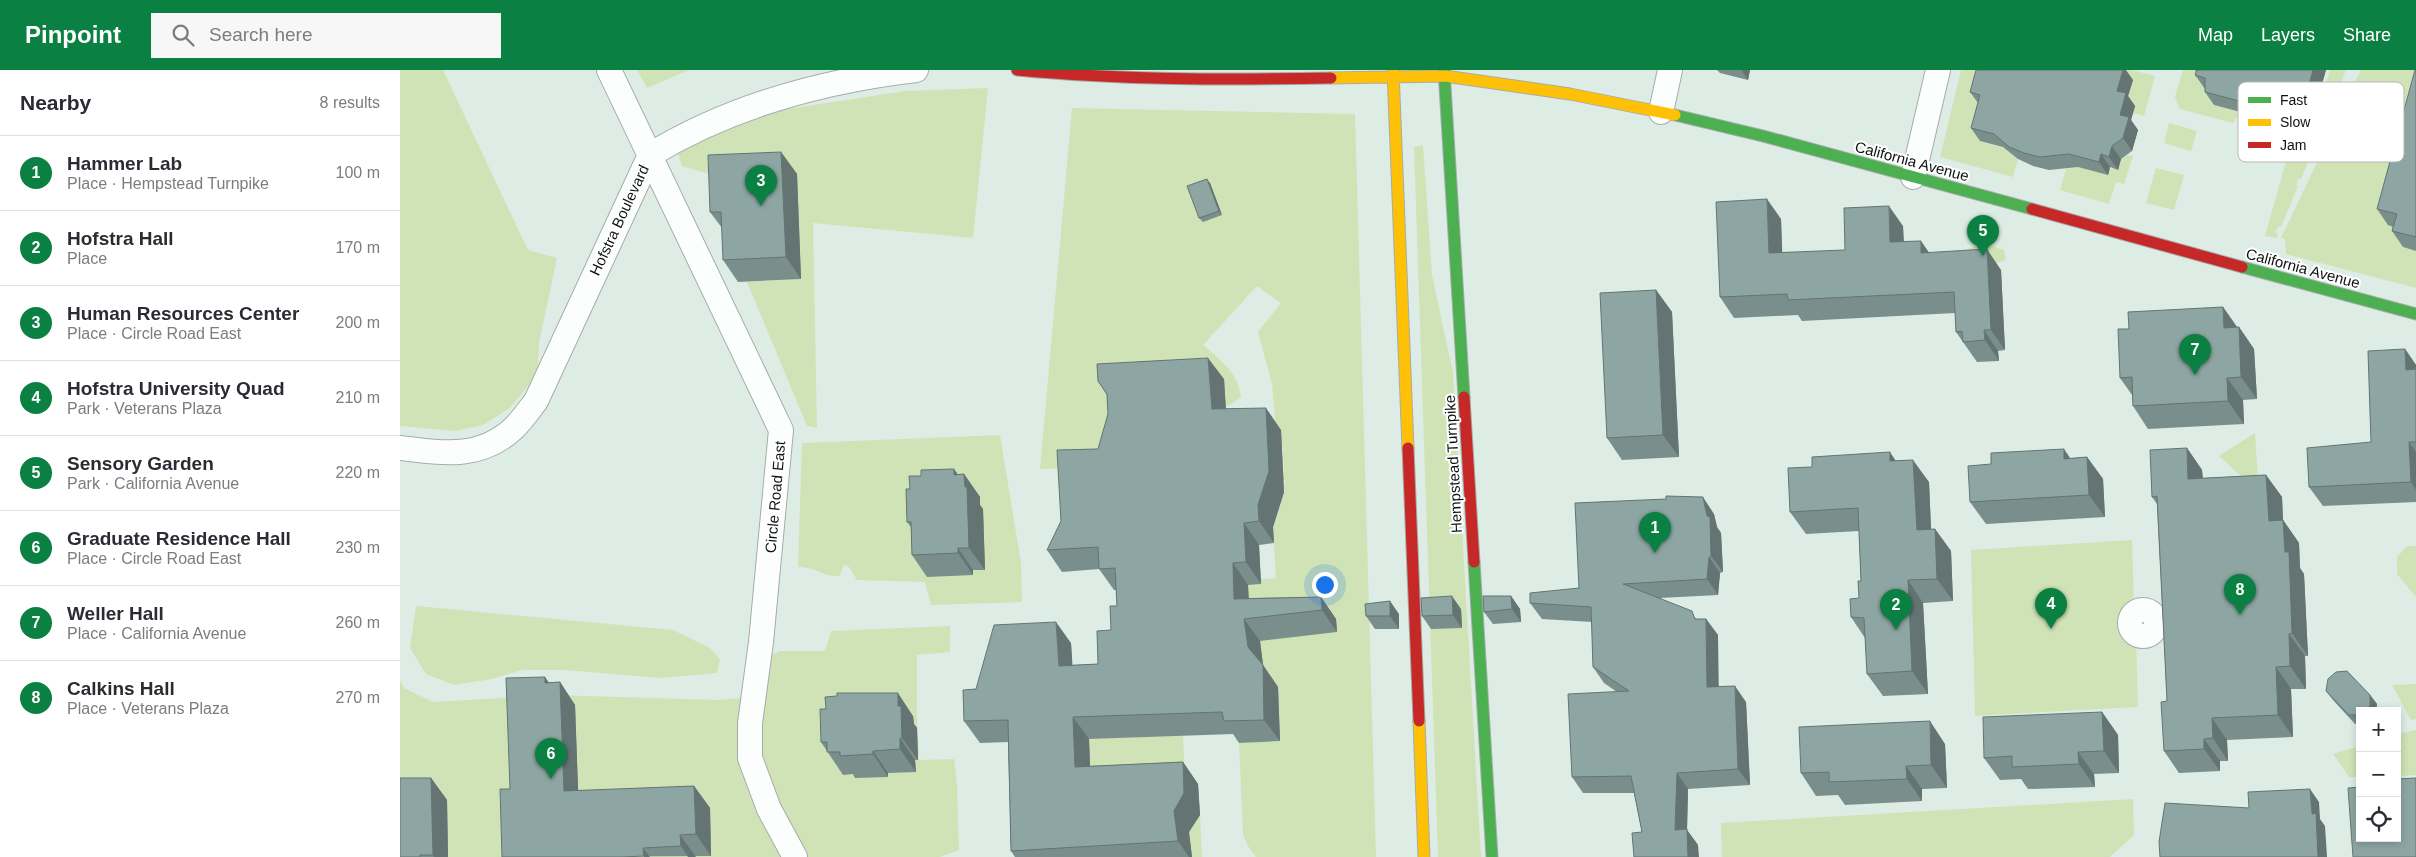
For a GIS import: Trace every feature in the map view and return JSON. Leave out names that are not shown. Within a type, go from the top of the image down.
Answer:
[{"type":"main road","points":[[1017,70],[1089,77],[1220,80],[1393,73],[1424,857]]},
{"type":"main road","name":"California Avenue","points":[[1393,73],[1445,73],[1570,94],[1660,112],[1913,177],[2416,314]]},
{"type":"main road","name":"Hempstead Turnpike","points":[[1445,73],[1492,857]]},
{"type":"street","name":"Circle Road East","points":[[609,70],[781,430],[761,642],[750,723],[750,758],[769,809],[795,857]]},
{"type":"street","name":"Hofstra Boulevard","points":[[400,448],[450,452],[476,451],[496,442],[514,428],[536,401],[650,155],[674,140],[766,100],[862,76],[916,70]]},
{"type":"street","points":[[1660,112],[1670,70]]},
{"type":"street","points":[[1913,177],[1938,70]]},
{"type":"shaded area","points":[[400,70],[2416,70],[2416,857],[400,857]]},
{"type":"green space","points":[[400,70],[443,70],[528,250],[557,258],[539,343],[538,366],[529,385],[510,408],[483,425],[455,431],[400,426]]},
{"type":"green space","points":[[637,70],[689,70],[647,88]]},
{"type":"green space","points":[[1961,70],[1989,70],[1989,108],[1980,141],[2003,147],[2018,159],[2013,177],[1940,157]]},
{"type":"green space","points":[[2096,70],[2132,70],[2155,76],[2144,116],[2133,113],[2135,106]]},
{"type":"green space","points":[[2183,70],[2197,70],[2214,91],[2214,105],[2237,111],[2238,116],[2233,123],[2180,109],[2175,97]]},
{"type":"green space","points":[[2330,70],[2346,70],[2341,82],[2326,82]]},
{"type":"green space","points":[[2361,70],[2416,70],[2404,139],[2404,82],[2355,82]]},
{"type":"green space","points":[[988,88],[973,238],[813,223],[817,428],[807,426],[747,282],[801,279],[723,178],[682,166],[676,147],[768,112],[905,91]]},
{"type":"green space","points":[[1072,108],[1355,114],[1376,857],[1256,857],[1243,835],[1239,743],[1280,741],[1278,687],[1264,669],[1250,642],[1248,585],[1261,584],[1261,579],[1276,578],[1273,527],[1284,492],[1285,480],[1272,479],[1272,471],[1284,471],[1281,430],[1276,430],[1272,384],[1258,332],[1281,303],[1257,286],[1203,345],[1228,368],[1236,381],[1241,397],[1230,405],[1225,406],[1223,379],[1113,466],[1040,469]]},
{"type":"green space","points":[[2169,123],[2197,131],[2191,151],[2164,143]]},
{"type":"green space","points":[[1423,145],[1432,275],[1453,373],[1481,857],[1438,857],[1414,147]]},
{"type":"green space","points":[[2127,155],[2133,156],[2124,184],[2116,182],[2109,204],[2060,190],[2066,169],[2078,167],[2118,169],[2121,159]]},
{"type":"green space","points":[[2286,162],[2308,162],[2301,179],[2298,179],[2296,185],[2298,186],[2281,227],[2278,227],[2275,233],[2278,234],[2277,238],[2265,236]]},
{"type":"green space","points":[[2317,162],[2400,162],[2389,226],[2410,231],[2403,247],[2416,251],[2416,288],[2286,254],[2285,239],[2281,238]]},
{"type":"green space","points":[[2156,168],[2184,175],[2174,210],[2146,203]]},
{"type":"green space","points":[[1982,242],[2004,250],[2006,260],[1985,267],[1960,253]]},
{"type":"green space","points":[[2255,433],[2258,482],[2252,486],[2219,456]]},
{"type":"green space","points":[[1000,435],[1021,563],[1022,602],[931,605],[925,582],[857,580],[849,567],[844,565],[840,576],[828,575],[805,567],[798,567],[802,443]]},
{"type":"green space","points":[[2132,540],[2134,608],[2128,619],[2128,625],[2136,636],[2138,707],[1975,716],[1971,550]]},
{"type":"green space","points":[[2407,546],[2416,546],[2416,597],[2397,574],[2397,557]]},
{"type":"green space","points":[[416,606],[673,630],[710,648],[720,659],[717,673],[662,678],[566,670],[522,670],[492,679],[454,685],[426,674],[410,648]]},
{"type":"green space","points":[[950,626],[950,652],[917,655],[917,715],[919,760],[954,759],[957,785],[959,850],[940,857],[400,857],[400,681],[404,688],[433,702],[553,695],[720,700],[753,697],[768,657],[780,651],[825,651],[831,631]]},
{"type":"green space","points":[[2416,684],[2416,719],[2411,720],[2392,685]]},
{"type":"green space","points":[[2416,730],[2416,775],[2401,776],[2401,733]]},
{"type":"green space","points":[[1183,735],[1185,784],[1091,788],[1089,739]]},
{"type":"green space","points":[[2356,747],[2356,777],[2349,777],[2333,754]]},
{"type":"green space","points":[[2133,799],[2134,835],[2110,857],[1722,857],[1721,823]]},
{"type":"green space","points":[[1200,815],[1202,857],[1192,857],[1189,832]]},
{"type":"building","points":[[1976,70],[2123,70],[2117,91],[2126,93],[2120,115],[2129,117],[2123,138],[2112,146],[2109,157],[2101,154],[2099,162],[2069,154],[2040,157],[2009,147],[1994,134],[1971,128],[1980,95],[1970,92]]},
{"type":"building","points":[[2197,70],[2313,70],[2310,82],[2238,82],[2238,101],[2205,92],[2205,78],[2195,75]]},
{"type":"building","points":[[2416,70],[2416,237],[2392,231],[2397,214],[2377,209],[2390,162],[2404,162],[2404,110]]},
{"type":"building","points":[[781,152],[786,257],[723,260],[721,212],[710,212],[708,155]]},
{"type":"building","points":[[1207,179],[1219,211],[1199,218],[1187,186]]},
{"type":"building","points":[[1767,199],[1769,253],[1845,250],[1844,208],[1889,206],[1890,242],[1921,241],[1921,253],[1987,249],[1991,330],[1984,330],[1985,340],[1963,342],[1962,331],[1956,332],[1954,292],[1788,300],[1787,294],[1720,297],[1716,202]]},
{"type":"building","points":[[1656,290],[1663,435],[1607,438],[1600,293]]},
{"type":"building","points":[[2223,307],[2224,328],[2239,327],[2241,377],[2227,378],[2228,401],[2133,406],[2132,377],[2120,378],[2118,329],[2129,329],[2128,312]]},
{"type":"building","points":[[2405,349],[2406,370],[2416,369],[2416,442],[2409,442],[2411,482],[2309,487],[2307,448],[2371,442],[2368,351]]},
{"type":"building","points":[[1208,358],[1212,409],[1266,408],[1269,471],[1258,505],[1259,521],[1244,523],[1246,562],[1233,563],[1234,599],[1321,597],[1322,610],[1244,619],[1248,647],[1263,665],[1264,720],[1224,721],[1222,712],[1073,717],[1075,767],[1183,762],[1184,793],[1174,811],[1178,841],[1011,851],[1008,720],[964,721],[963,690],[976,689],[994,625],[1056,622],[1059,666],[1098,664],[1097,631],[1111,630],[1110,606],[1117,606],[1115,568],[1099,569],[1098,547],[1047,550],[1061,521],[1057,450],[1098,449],[1108,414],[1107,394],[1098,381],[1097,364]]},
{"type":"building","points":[[2187,448],[2188,479],[2266,475],[2269,521],[2283,520],[2285,552],[2289,552],[2292,633],[2289,634],[2290,666],[2276,667],[2278,715],[2212,718],[2213,738],[2204,739],[2204,749],[2164,751],[2161,702],[2167,701],[2157,496],[2152,497],[2150,450]]},
{"type":"building","points":[[2064,449],[2064,459],[2087,457],[2089,495],[1970,502],[1968,466],[1991,464],[1991,453]]},
{"type":"building","points":[[1890,452],[1890,461],[1913,460],[1917,530],[1935,529],[1937,579],[1908,580],[1912,671],[1867,674],[1864,618],[1851,617],[1850,599],[1859,598],[1858,581],[1861,581],[1858,508],[1790,512],[1788,468],[1812,467],[1812,457]]},
{"type":"building","points":[[954,469],[954,475],[964,474],[965,487],[967,487],[969,548],[958,548],[958,553],[912,555],[911,522],[907,522],[906,489],[910,489],[909,476],[921,476],[921,470]]},
{"type":"building","points":[[1666,496],[1703,497],[1707,516],[1710,517],[1711,556],[1709,557],[1707,579],[1623,584],[1692,611],[1695,619],[1706,619],[1707,687],[1735,686],[1738,769],[1677,773],[1675,830],[1687,829],[1688,857],[1634,857],[1632,833],[1642,832],[1631,776],[1572,777],[1568,694],[1629,691],[1593,667],[1591,607],[1530,603],[1530,593],[1579,588],[1575,503],[1666,499]]},
{"type":"building","points":[[1452,596],[1453,615],[1422,616],[1421,598]]},
{"type":"building","points":[[1483,596],[1511,596],[1512,609],[1484,612]]},
{"type":"building","points":[[1390,601],[1390,616],[1366,616],[1365,604]]},
{"type":"building","points":[[2347,671],[2370,695],[2369,707],[2356,707],[2356,715],[2349,715],[2326,691],[2328,679],[2336,672]]},
{"type":"building","points":[[545,677],[545,683],[560,682],[564,791],[694,786],[696,834],[680,835],[681,846],[643,848],[644,856],[502,857],[500,789],[510,789],[506,678]]},
{"type":"building","points":[[837,693],[898,693],[898,706],[901,706],[902,738],[900,738],[900,749],[873,751],[873,754],[840,756],[840,752],[827,752],[827,742],[821,742],[820,709],[826,709],[825,697],[837,696]]},
{"type":"building","points":[[2102,712],[2104,751],[2078,752],[2079,764],[2012,767],[2012,756],[1984,758],[1983,717]]},
{"type":"building","points":[[1930,721],[1931,765],[1906,766],[1907,779],[1829,782],[1829,772],[1801,773],[1799,727]]},
{"type":"building","points":[[400,778],[431,778],[433,855],[400,857]]},
{"type":"building","points":[[2416,778],[2416,857],[2353,857],[2348,788],[2356,787],[2356,842],[2401,842],[2401,779]]},
{"type":"building","points":[[2310,789],[2312,814],[2316,813],[2318,857],[2160,857],[2159,842],[2165,803],[2249,808],[2248,792]]},
{"type":"traffic: fast","points":[[1444,70],[1464,397]]},
{"type":"traffic: fast","points":[[1675,115],[1763,136],[2032,209]]},
{"type":"traffic: fast","points":[[2242,267],[2416,314]]},
{"type":"traffic: fast","points":[[1474,562],[1492,857]]},
{"type":"traffic: slow","points":[[1393,70],[1408,448]]},
{"type":"traffic: slow","points":[[1331,78],[1445,76],[1570,94],[1675,115]]},
{"type":"traffic: slow","points":[[1419,721],[1424,857]]},
{"type":"traffic: jam","points":[[1017,70],[1095,76],[1252,79],[1331,78]]},
{"type":"traffic: jam","points":[[2032,209],[2242,267]]},
{"type":"traffic: jam","points":[[1464,397],[1474,562]]},
{"type":"traffic: jam","points":[[1408,448],[1419,721]]},
{"type":"place","name":"Human Resources Center","points":[[761,206]]},
{"type":"place","name":"Sensory Garden","points":[[1983,256]]},
{"type":"place","name":"Weller Hall","points":[[2195,375]]},
{"type":"place","name":"Hammer Lab","points":[[1655,553]]},
{"type":"place","name":"Calkins Hall","points":[[2240,615]]},
{"type":"place","name":"Hofstra University Quad","points":[[2051,629]]},
{"type":"place","name":"Hofstra Hall","points":[[1896,630]]},
{"type":"place","name":"Graduate Residence Hall","points":[[551,779]]}]
